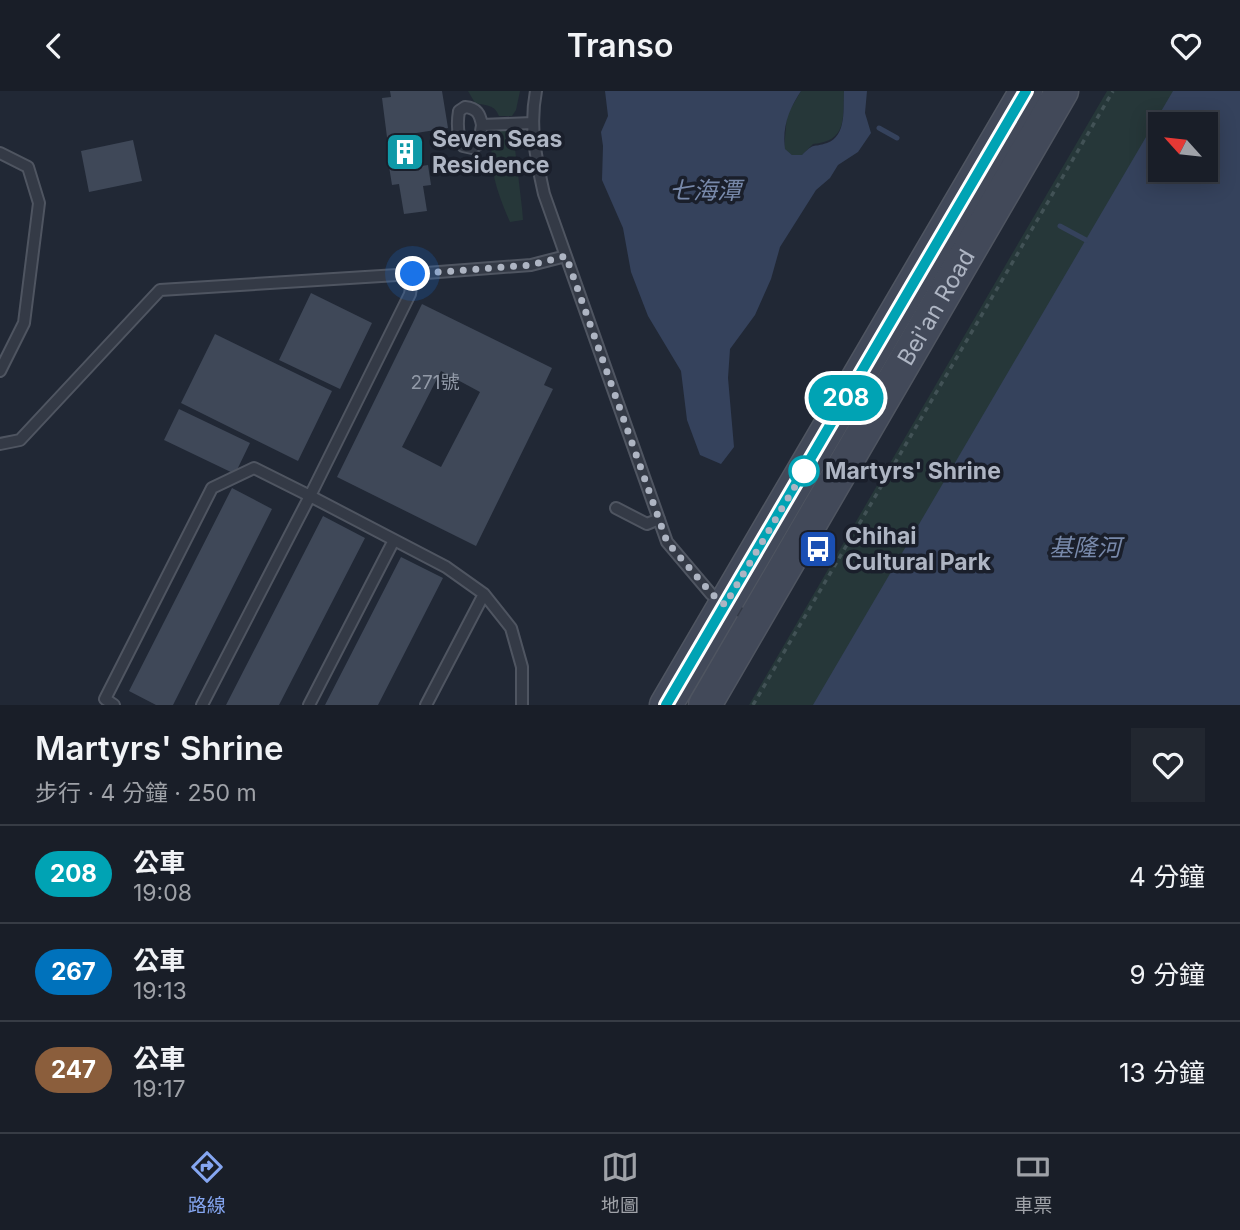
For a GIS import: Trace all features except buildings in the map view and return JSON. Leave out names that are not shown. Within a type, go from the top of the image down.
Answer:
[{"type":"main road","name":"Bei'an Road","points":[[666,705],[1026,91]]},
{"type":"main road","name":"Bei'an Road","points":[[705,705],[1062,91]]},
{"type":"lane","points":[[536,91],[532,123],[533,144],[544,194],[667,542],[712,594],[725,605],[755,621]]},
{"type":"lane","points":[[482,125],[532,123]]},
{"type":"lane","points":[[0,153],[28,167],[40,203],[24,323],[0,371]]},
{"type":"lane","points":[[0,444],[20,440],[160,290],[531,265],[566,256]]},
{"type":"lane","points":[[202,705],[410,294],[413,274]]},
{"type":"lane","points":[[114,705],[104,699],[212,488],[254,468],[446,567],[484,594],[511,628],[522,667],[522,705]]},
{"type":"lane","points":[[616,508],[647,524],[659,519]]},
{"type":"lane","points":[[309,705],[394,540]]},
{"type":"lane","points":[[426,705],[484,594]]},
{"type":"path","points":[[753,705],[1113,91]]},
{"type":"shaded area","points":[[468,91],[520,91],[512,116],[499,116],[492,107],[475,103]]},
{"type":"shaded area","points":[[801,91],[844,91],[843,119],[841,127],[832,138],[813,144],[802,155],[792,155],[784,149],[787,115]]},
{"type":"shaded area","points":[[1107,91],[1192,91],[1172,112],[1148,112],[1148,145],[832,705],[749,705]]},
{"type":"shaded area","points":[[500,129],[510,133],[514,140],[523,220],[510,222],[494,179],[492,144],[494,133]]},
{"type":"water","name":"七海潭","points":[[605,91],[801,91],[787,119],[784,141],[785,149],[792,155],[802,155],[812,147],[827,143],[838,134],[843,121],[844,91],[867,91],[865,113],[871,133],[858,152],[838,165],[830,178],[816,190],[780,247],[771,279],[755,315],[730,349],[728,378],[734,447],[721,464],[700,455],[687,420],[681,371],[648,316],[631,272],[623,228],[602,180],[601,132],[608,116]]},
{"type":"water","name":"基隆河","points":[[1173,91],[1240,91],[1240,705],[813,705],[1148,134],[1148,182],[1218,182],[1218,112],[1161,112]]},
{"type":"waterway","points":[[879,128],[897,138]]},
{"type":"waterway","points":[[1060,226],[1086,240]]},
{"type":"bus line","name":"208","points":[[666,705],[1026,91]]},
{"type":"place","name":"Seven Seas Residence","points":[[405,152]]},
{"type":"place","name":"Martyrs' Shrine","points":[[804,471]]},
{"type":"place","name":"Chihai Cultural Park","points":[[818,549]]},
{"type":"route","points":[[413,274],[531,265],[566,256],[667,542],[712,594],[725,605],[807,466],[804,471]]}]
